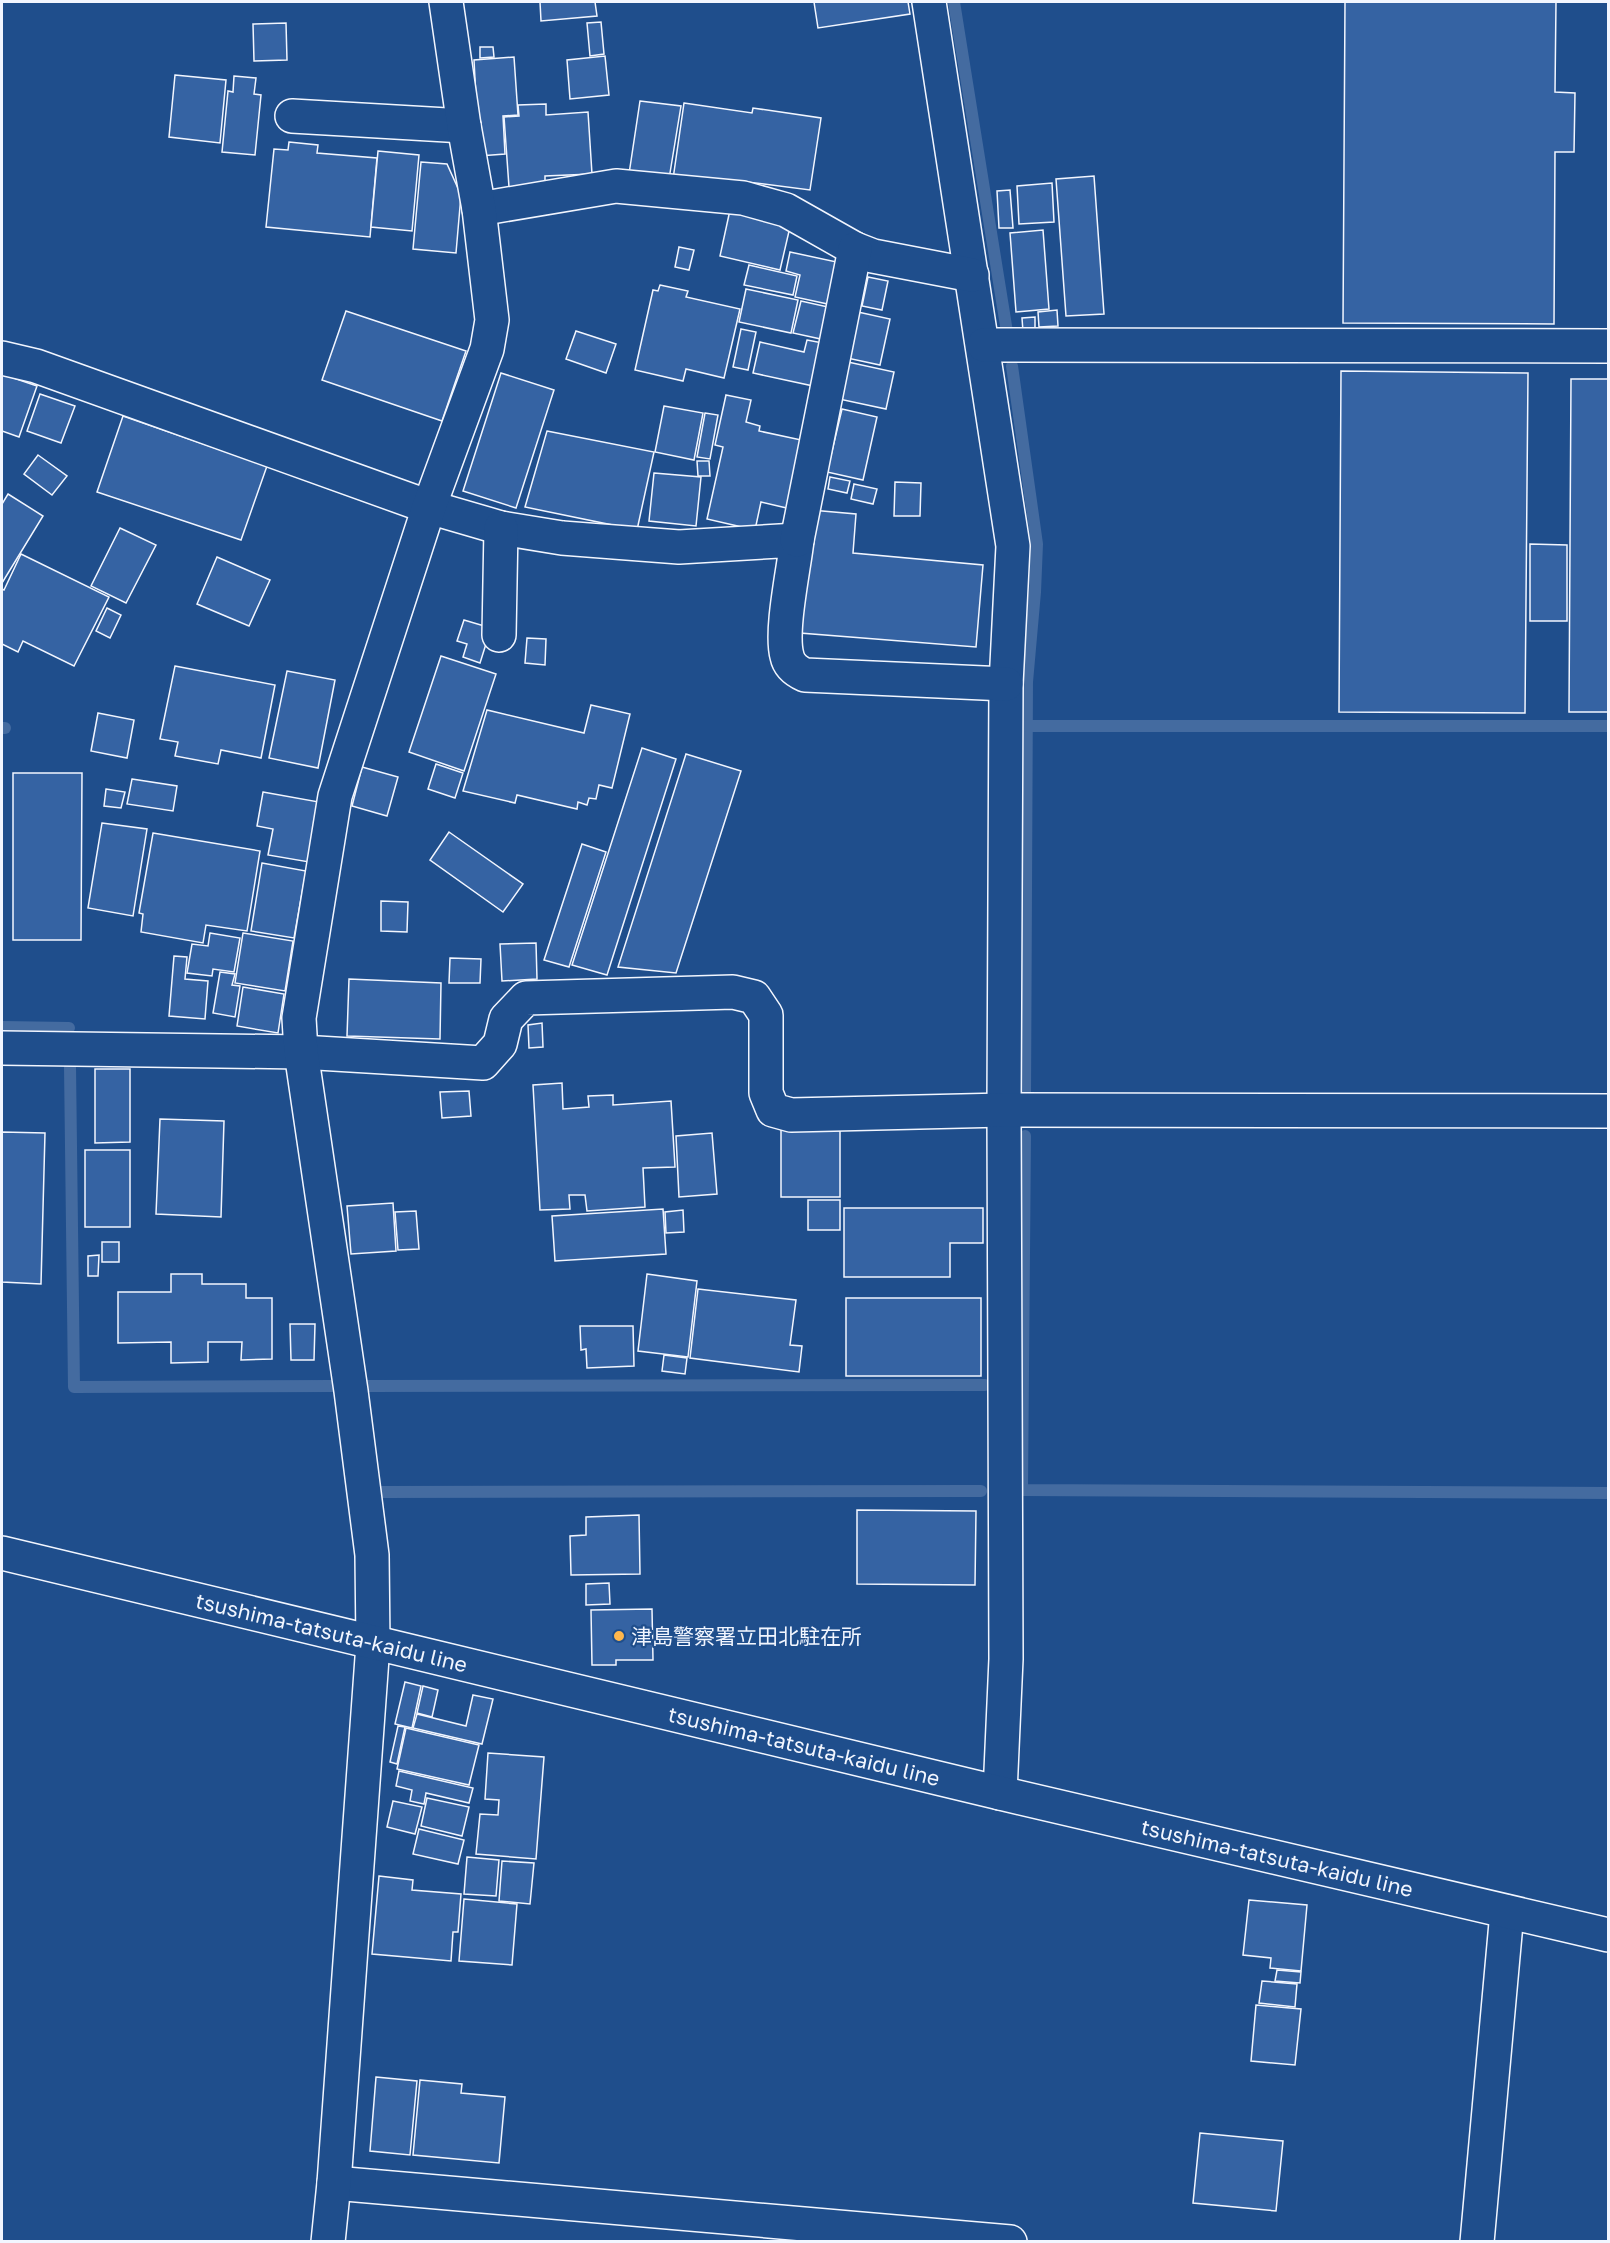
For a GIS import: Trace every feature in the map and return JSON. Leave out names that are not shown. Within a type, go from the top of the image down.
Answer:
[{"type":"street","points":[[328,2241],[373,1644],[372,1555],[351,1391],[301,1052],[299,1018],[335,796],[429,507],[486,349],[492,320],[479,209],[446,2]]},
{"type":"street","points":[[929,2],[984,345],[1013,546],[1006,684],[1004,1110],[1006,1659],[1000,1793]]},
{"type":"street","points":[[292,116],[464,126]]},
{"type":"street","points":[[479,209],[616,186],[743,198],[786,210],[855,249],[873,256],[972,275]]},
{"type":"street","points":[[855,249],[797,540],[785,632],[787,657],[794,670],[805,675],[1006,684]]},
{"type":"street","points":[[984,345],[1608,346]]},
{"type":"street","points":[[2,358],[36,366],[429,507],[501,528],[562,537],[679,547],[797,540]]},
{"type":"street","points":[[499,635],[501,528]]},
{"type":"street","points":[[2,1048],[301,1052],[483,1063],[500,1044],[506,1019],[526,998],[733,992],[754,997],[766,1015],[766,1093],[773,1110],[791,1115],[1004,1110],[1608,1111]]},
{"type":"street","name":"tsushima-tatsuta-kaidu line","points":[[2,1553],[373,1644],[1608,1935]]},
{"type":"street","points":[[1477,2241],[1507,1912]]},
{"type":"street","points":[[334,2183],[1010,2241]]},
{"type":"building","points":[[540,2],[595,2],[597,16],[541,21]]},
{"type":"building","points":[[814,2],[908,2],[910,14],[818,28]]},
{"type":"building","points":[[1345,2],[1556,2],[1555,92],[1575,93],[1574,152],[1555,152],[1554,324],[1343,323]]},
{"type":"building","points":[[601,22],[604,54],[590,56],[587,23]]},
{"type":"building","points":[[286,23],[287,60],[254,61],[253,24]]},
{"type":"building","points":[[480,47],[493,47],[494,57],[480,58]]},
{"type":"building","points":[[605,56],[609,95],[570,99],[567,60]]},
{"type":"building","points":[[514,57],[518,115],[503,116],[505,154],[479,156],[474,60]]},
{"type":"building","points":[[175,75],[226,80],[220,143],[169,137]]},
{"type":"building","points":[[234,76],[256,78],[254,94],[261,95],[255,155],[222,152],[228,91],[233,92]]},
{"type":"building","points":[[640,101],[681,106],[669,179],[629,174]]},
{"type":"building","points":[[684,103],[752,113],[753,108],[821,118],[810,190],[748,182],[747,190],[673,179]]},
{"type":"building","points":[[546,104],[546,115],[588,112],[592,174],[545,176],[545,185],[509,187],[504,117],[519,116],[518,105]]},
{"type":"building","points":[[289,142],[318,145],[317,153],[377,158],[370,237],[266,227],[274,149],[288,150]]},
{"type":"building","points":[[378,151],[419,155],[412,231],[371,227]]},
{"type":"building","points":[[421,162],[447,164],[461,195],[456,253],[413,249]]},
{"type":"building","points":[[1094,176],[1104,314],[1066,316],[1056,179]]},
{"type":"building","points":[[1052,183],[1054,222],[1019,224],[1017,186]]},
{"type":"building","points":[[1010,190],[1013,228],[999,228],[997,191]]},
{"type":"building","points":[[730,210],[790,227],[780,270],[720,256]]},
{"type":"building","points":[[1043,230],[1049,309],[1016,312],[1010,233]]},
{"type":"building","points":[[679,247],[694,250],[689,270],[675,267]]},
{"type":"building","points":[[790,252],[846,264],[837,306],[795,297],[800,275],[786,271]]},
{"type":"building","points":[[749,265],[797,276],[793,295],[744,285]]},
{"type":"building","points":[[868,277],[888,281],[882,310],[862,306]]},
{"type":"building","points":[[660,285],[688,291],[686,297],[740,309],[724,378],[686,369],[683,381],[635,370],[653,290],[658,291]]},
{"type":"building","points":[[746,289],[798,300],[791,333],[739,322]]},
{"type":"building","points":[[801,301],[837,309],[830,341],[793,333]]},
{"type":"building","points":[[1057,310],[1058,326],[1039,327],[1038,312]]},
{"type":"building","points":[[346,311],[466,351],[442,421],[322,380]]},
{"type":"building","points":[[858,312],[890,319],[880,365],[847,358]]},
{"type":"building","points":[[1035,317],[1035,331],[1023,332],[1022,318]]},
{"type":"building","points":[[741,329],[756,332],[748,370],[733,367]]},
{"type":"building","points":[[576,331],[616,344],[606,373],[566,359]]},
{"type":"building","points":[[807,340],[828,344],[818,387],[753,373],[760,342],[804,352]]},
{"type":"building","points":[[848,362],[894,372],[886,409],[839,399]]},
{"type":"building","points":[[1341,371],[1528,373],[1525,713],[1339,712]]},
{"type":"building","points":[[501,373],[554,390],[516,508],[463,491]]},
{"type":"building","points":[[2,374],[37,386],[19,437],[2,431]]},
{"type":"building","points":[[1571,379],[1608,379],[1608,712],[1569,712]]},
{"type":"building","points":[[40,394],[75,406],[61,443],[27,431]]},
{"type":"building","points":[[726,395],[751,400],[746,422],[760,426],[759,431],[806,441],[791,509],[761,502],[755,530],[707,519],[723,447],[715,445]]},
{"type":"building","points":[[664,406],[703,413],[694,460],[655,452]]},
{"type":"building","points":[[842,409],[877,417],[863,480],[827,472]]},
{"type":"building","points":[[705,413],[718,415],[710,459],[697,457]]},
{"type":"building","points":[[123,416],[267,466],[241,540],[97,492]]},
{"type":"building","points":[[547,431],[654,452],[637,530],[525,507]]},
{"type":"building","points":[[38,455],[67,476],[52,495],[24,474]]},
{"type":"building","points":[[697,461],[709,461],[710,476],[698,476]]},
{"type":"building","points":[[654,473],[701,477],[696,526],[649,521]]},
{"type":"building","points":[[830,477],[850,481],[847,493],[828,489]]},
{"type":"building","points":[[895,482],[921,483],[920,516],[894,516]]},
{"type":"building","points":[[854,484],[877,489],[873,504],[851,499]]},
{"type":"building","points":[[8,494],[43,516],[2,583],[2,504]]},
{"type":"building","points":[[811,510],[856,514],[853,553],[983,565],[976,647],[800,633]]},
{"type":"building","points":[[120,528],[156,545],[126,603],[91,586]]},
{"type":"building","points":[[1530,544],[1567,545],[1567,621],[1530,621]]},
{"type":"building","points":[[21,554],[109,597],[74,666],[23,641],[18,652],[2,644],[2,589],[4,590]]},
{"type":"building","points":[[217,557],[270,580],[249,626],[197,604]]},
{"type":"building","points":[[107,608],[121,615],[110,638],[96,631]]},
{"type":"building","points":[[464,620],[491,628],[480,663],[463,657],[467,644],[457,641]]},
{"type":"building","points":[[527,638],[546,639],[545,665],[525,663]]},
{"type":"building","points":[[441,656],[496,674],[464,771],[409,752]]},
{"type":"building","points":[[175,666],[275,685],[261,758],[221,750],[218,764],[175,756],[178,742],[160,739]]},
{"type":"building","points":[[287,671],[335,680],[318,768],[269,758]]},
{"type":"building","points":[[591,705],[630,714],[612,788],[599,785],[596,799],[589,798],[587,805],[578,802],[577,809],[517,795],[515,803],[463,791],[487,710],[584,733]]},
{"type":"building","points":[[98,713],[134,720],[127,758],[91,751]]},
{"type":"building","points":[[642,748],[676,759],[607,975],[572,965]]},
{"type":"building","points":[[686,754],[741,771],[676,973],[618,967]]},
{"type":"building","points":[[436,764],[463,773],[455,798],[428,789]]},
{"type":"building","points":[[362,767],[398,777],[387,816],[352,806]]},
{"type":"building","points":[[13,773],[82,773],[81,940],[13,940]]},
{"type":"building","points":[[132,779],[177,786],[173,811],[127,804]]},
{"type":"building","points":[[106,789],[125,792],[121,808],[104,806]]},
{"type":"building","points":[[263,792],[319,802],[309,862],[268,855],[273,829],[257,826]]},
{"type":"building","points":[[102,823],[147,829],[133,916],[88,908]]},
{"type":"building","points":[[449,832],[523,884],[503,912],[430,860]]},
{"type":"building","points":[[153,833],[260,851],[247,931],[206,925],[203,943],[141,932],[143,914],[139,913]]},
{"type":"building","points":[[582,844],[606,852],[569,967],[544,960]]},
{"type":"building","points":[[262,863],[306,871],[294,938],[251,931]]},
{"type":"building","points":[[381,901],[408,902],[407,932],[381,931]]},
{"type":"building","points":[[210,933],[240,938],[234,972],[213,969],[212,976],[187,973],[192,944],[208,946]]},
{"type":"building","points":[[243,933],[293,941],[285,991],[235,983]]},
{"type":"building","points":[[536,943],[537,979],[502,981],[500,944]]},
{"type":"building","points":[[174,956],[187,957],[185,979],[208,981],[205,1019],[169,1016]]},
{"type":"building","points":[[450,958],[481,959],[480,983],[449,983]]},
{"type":"building","points":[[220,972],[235,974],[232,985],[240,986],[235,1017],[213,1013]]},
{"type":"building","points":[[349,979],[441,983],[440,1039],[347,1036]]},
{"type":"building","points":[[243,987],[284,994],[278,1033],[237,1026]]},
{"type":"building","points":[[542,1023],[543,1047],[529,1048],[528,1025]]},
{"type":"building","points":[[95,1069],[130,1069],[130,1142],[95,1143]]},
{"type":"building","points":[[562,1083],[563,1109],[589,1107],[588,1096],[613,1095],[613,1105],[671,1101],[675,1167],[643,1168],[645,1207],[587,1211],[585,1195],[569,1195],[570,1209],[540,1210],[533,1085]]},
{"type":"building","points":[[469,1091],[471,1116],[442,1118],[440,1092]]},
{"type":"building","points":[[160,1119],[224,1121],[221,1217],[156,1214]]},
{"type":"building","points":[[840,1126],[840,1197],[781,1197],[781,1127]]},
{"type":"building","points":[[2,1132],[45,1133],[41,1284],[2,1282]]},
{"type":"building","points":[[712,1133],[717,1194],[679,1197],[676,1136]]},
{"type":"building","points":[[85,1150],[130,1150],[130,1227],[85,1227]]},
{"type":"building","points":[[808,1200],[840,1200],[840,1230],[808,1230]]},
{"type":"building","points":[[393,1203],[396,1251],[351,1254],[347,1206]]},
{"type":"building","points":[[844,1208],[983,1208],[983,1243],[950,1243],[950,1277],[844,1277]]},
{"type":"building","points":[[663,1209],[666,1254],[555,1261],[552,1216]]},
{"type":"building","points":[[683,1210],[684,1232],[666,1233],[665,1212]]},
{"type":"building","points":[[416,1211],[419,1249],[398,1250],[395,1212]]},
{"type":"building","points":[[102,1242],[119,1242],[119,1262],[102,1262]]},
{"type":"building","points":[[99,1255],[98,1276],[88,1276],[88,1256]]},
{"type":"building","points":[[171,1274],[202,1274],[202,1284],[246,1284],[246,1298],[272,1298],[272,1359],[241,1360],[242,1342],[208,1342],[208,1362],[171,1363],[171,1342],[118,1343],[118,1292],[171,1292]]},
{"type":"building","points":[[647,1274],[697,1281],[688,1357],[638,1351]]},
{"type":"building","points":[[698,1289],[796,1300],[790,1345],[802,1346],[799,1372],[690,1358]]},
{"type":"building","points":[[846,1298],[981,1298],[981,1376],[846,1376]]},
{"type":"building","points":[[290,1324],[315,1324],[314,1360],[291,1360]]},
{"type":"building","points":[[580,1326],[633,1326],[634,1366],[587,1368],[586,1349],[581,1350]]},
{"type":"building","points":[[664,1355],[687,1358],[685,1374],[662,1371]]},
{"type":"building","points":[[857,1510],[976,1511],[975,1585],[857,1584]]},
{"type":"building","points":[[639,1515],[640,1574],[571,1575],[570,1536],[586,1535],[586,1517]]},
{"type":"building","points":[[609,1583],[610,1604],[586,1605],[586,1584]]},
{"type":"building","points":[[652,1609],[653,1660],[616,1660],[616,1665],[592,1665],[591,1610]]},
{"type":"building","points":[[405,1682],[421,1686],[412,1728],[395,1724]]},
{"type":"building","points":[[423,1686],[438,1690],[432,1717],[417,1713]]},
{"type":"building","points":[[473,1695],[493,1699],[482,1744],[413,1728],[417,1714],[466,1726]]},
{"type":"building","points":[[398,1726],[405,1727],[397,1764],[390,1762]]},
{"type":"building","points":[[406,1728],[479,1745],[469,1785],[397,1769]]},
{"type":"building","points":[[488,1753],[544,1757],[536,1859],[476,1854],[480,1814],[498,1815],[499,1800],[485,1799]]},
{"type":"building","points":[[399,1771],[473,1788],[469,1803],[426,1793],[424,1804],[410,1801],[412,1790],[396,1786]]},
{"type":"building","points":[[427,1798],[469,1807],[462,1836],[421,1826]]},
{"type":"building","points":[[393,1801],[422,1807],[415,1834],[387,1827]]},
{"type":"building","points":[[419,1829],[464,1840],[458,1864],[413,1854]]},
{"type":"building","points":[[467,1857],[499,1860],[496,1896],[464,1894]]},
{"type":"building","points":[[502,1861],[534,1863],[530,1904],[499,1901]]},
{"type":"building","points":[[379,1876],[413,1880],[412,1890],[461,1894],[458,1932],[453,1932],[451,1961],[372,1954]]},
{"type":"building","points":[[464,1899],[517,1904],[512,1965],[459,1961]]},
{"type":"building","points":[[1249,1900],[1307,1905],[1301,1971],[1270,1968],[1271,1958],[1243,1955]]},
{"type":"building","points":[[1277,1970],[1301,1972],[1300,1983],[1275,1981]]},
{"type":"building","points":[[1262,1981],[1297,1984],[1295,2007],[1259,2003]]},
{"type":"building","points":[[1256,2005],[1301,2009],[1295,2065],[1251,2061]]},
{"type":"building","points":[[376,2077],[417,2081],[410,2155],[370,2151]]},
{"type":"building","points":[[420,2080],[462,2084],[461,2093],[505,2097],[499,2163],[413,2155]]},
{"type":"building","points":[[1200,2133],[1283,2141],[1276,2211],[1193,2203]]},
{"type":"waterway","points":[[954,2],[1007,332]]},
{"type":"waterway","points":[[1012,366],[1037,544],[1027,682],[1025,1098]]},
{"type":"waterway","points":[[1027,726],[1608,726]]},
{"type":"waterway","points":[[2,1027],[69,1028]]},
{"type":"waterway","points":[[70,1066],[74,1387],[334,1386]]},
{"type":"waterway","points":[[1025,1136],[1022,1490],[1608,1493]]},
{"type":"waterway","points":[[364,1386],[985,1385]]},
{"type":"waterway","points":[[378,1492],[981,1491]]},
{"type":"place","name":"津島警察署立田北駐在所","points":[[619,1636]]}]
